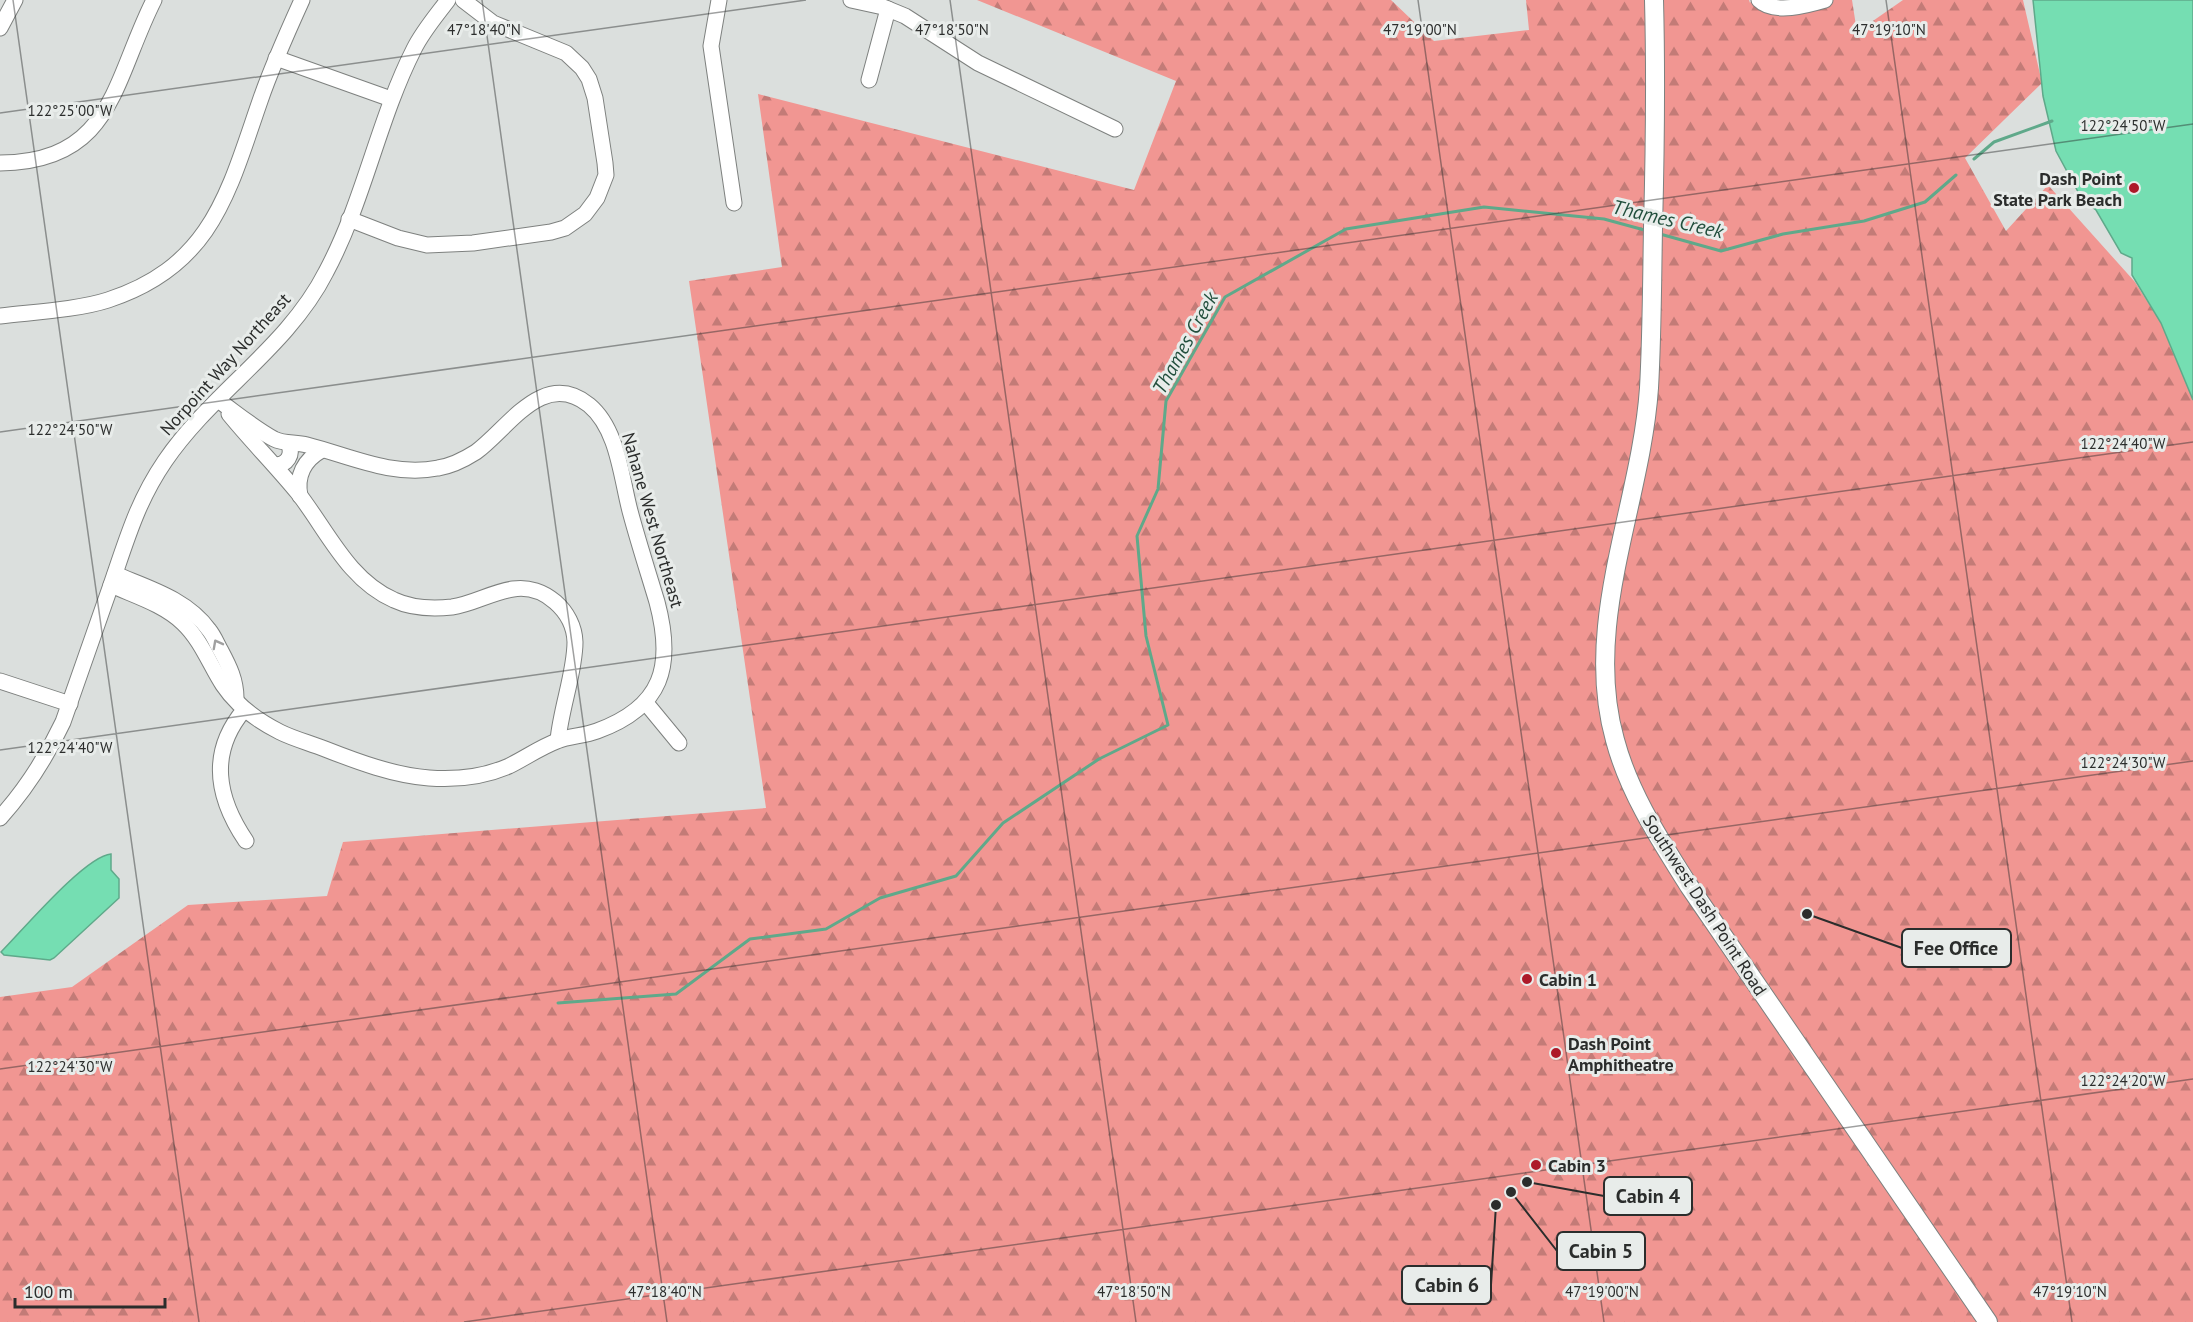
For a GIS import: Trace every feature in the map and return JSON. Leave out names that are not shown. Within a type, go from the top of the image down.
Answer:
[{"type":"main road","name":"Southwest Dash Point Road","points":[[1654,0],[1656,71],[1652,329],[1647,402],[1610,607],[1605,653],[1608,712],[1615,742],[1630,782],[1653,829],[1689,886],[1988,1322]]},
{"type":"street","points":[[0,28],[15,0]]},
{"type":"street","points":[[0,164],[22,163],[58,154],[72,147],[91,132],[109,105],[154,0]]},
{"type":"street","points":[[0,316],[105,301],[150,282],[185,257],[215,217],[227,195],[276,58],[303,0]]},
{"type":"street","name":"Norpoint Way Northeast","points":[[0,818],[29,782],[51,747],[70,704],[136,512],[147,489],[186,432],[282,335],[307,304],[327,271],[349,219],[392,99],[416,46],[448,0]]},
{"type":"street","points":[[349,219],[398,238],[427,245],[473,243],[565,228],[585,214],[597,198],[606,175],[605,163],[595,98],[589,79],[582,68],[566,53],[493,23],[463,0]]},
{"type":"street","points":[[720,0],[711,39],[711,54],[734,203]]},
{"type":"street","points":[[851,0],[888,9],[905,16],[978,63],[1115,129]]},
{"type":"street","points":[[1759,0],[1763,4],[1779,7],[1795,7],[1826,0]]},
{"type":"street","points":[[869,80],[888,9]]},
{"type":"street","points":[[276,58],[392,99]]},
{"type":"street","name":"Nahane West Northeast","points":[[218,400],[277,441],[308,445],[389,470],[405,471],[440,468],[476,452],[519,411],[535,400],[558,394],[573,397],[588,405],[601,420],[615,450],[664,630],[663,665],[646,703]]},
{"type":"street","points":[[218,400],[247,437],[275,465],[300,496],[352,568],[378,592],[394,601],[408,605],[454,607],[515,588],[537,592],[557,603],[568,616],[575,636],[574,658],[558,740]]},
{"type":"street","points":[[275,465],[283,464],[289,459],[291,451],[288,443]]},
{"type":"street","points":[[300,496],[299,481],[303,466],[322,450]]},
{"type":"street","points":[[113,580],[159,606],[185,625],[212,664],[225,689],[240,704],[282,733],[392,772],[431,778],[472,777],[488,773],[506,767],[558,740],[591,734],[604,729],[622,720],[646,703],[679,743]]},
{"type":"street","points":[[0,681],[70,704]]},
{"type":"street","points":[[240,704],[229,732],[219,769],[226,805],[234,824],[246,842]]},
{"type":"green space","points":[[977,0],[1391,0],[1434,41],[1529,30],[1526,0],[1749,0],[1750,3],[1752,0],[1852,0],[1857,32],[1903,0],[2023,0],[2042,83],[1965,158],[2006,231],[2048,185],[2135,282],[2161,323],[2193,400],[2193,1322],[0,1322],[0,997],[72,987],[188,905],[327,896],[343,842],[766,808],[689,281],[782,267],[758,94],[1134,190],[1176,81]]},
{"type":"shaded area","name":"Dash Point State Park Beach","points":[[2033,0],[2193,0],[2193,400],[2161,323],[2132,275],[2132,258],[2121,253],[2096,210],[2083,201],[2056,151],[2043,96]]},
{"type":"shaded area","points":[[111,854],[111,870],[119,879],[119,898],[54,958],[50,960],[4,955],[1,952],[70,880],[100,858]]},
{"type":"waterway","name":"Thames Creek","points":[[1974,159],[1994,142],[2052,121]]},
{"type":"waterway","name":"Thames Creek","points":[[1660,234],[1721,251],[1783,234],[1864,221],[1925,202],[1956,175]]},
{"type":"waterway","name":"Thames Creek","points":[[558,1003],[676,994],[750,939],[826,929],[880,898],[956,876],[1003,823],[1099,759],[1168,725],[1146,636],[1137,536],[1158,489],[1166,401],[1225,297],[1346,229],[1484,207],[1604,219],[1648,231]]},
{"type":"place","name":"Dash Point State Park Beach","points":[[2134,188]]},
{"type":"place","name":"Fee Office","points":[[1807,914]]},
{"type":"place","name":"Cabin 1","points":[[1527,979]]},
{"type":"place","name":"Dash Point Amphitheatre","points":[[1556,1053]]},
{"type":"place","name":"Cabin 3","points":[[1536,1165]]},
{"type":"place","name":"Cabin 4","points":[[1527,1182]]},
{"type":"place","name":"Cabin 5","points":[[1511,1192]]},
{"type":"place","name":"Cabin 6","points":[[1496,1205]]}]
